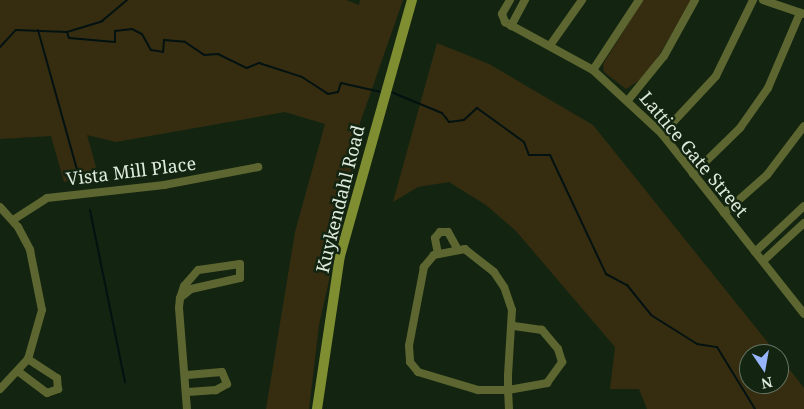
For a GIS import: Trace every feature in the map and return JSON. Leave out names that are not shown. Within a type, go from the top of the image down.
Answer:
[{"type":"main road","name":"Kuykendahl Road","points":[[317,409],[340,256],[412,0]]},
{"type":"street","points":[[510,0],[502,17],[511,26],[526,0]]},
{"type":"street","points":[[551,44],[582,0]]},
{"type":"street","points":[[593,70],[638,0]]},
{"type":"street","points":[[629,98],[664,56],[695,0]]},
{"type":"street","points":[[662,134],[716,76],[753,0]]},
{"type":"street","points":[[693,174],[740,128],[763,95],[802,13],[762,0]]},
{"type":"street","name":"Lattice Gate Street","points":[[511,26],[551,44],[593,70],[629,98],[662,134],[804,314]]},
{"type":"street","points":[[724,213],[767,175],[804,126]]},
{"type":"street","name":"Vista Mill Place","points":[[13,220],[47,198],[164,185],[258,167]]},
{"type":"street","points":[[755,252],[804,206]]},
{"type":"street","points":[[0,207],[13,220],[30,250],[42,302],[40,330],[28,358],[19,372],[0,389]]},
{"type":"street","points":[[763,261],[804,223]]},
{"type":"street","points":[[438,254],[435,238],[440,232],[448,232],[457,248]]},
{"type":"street","points":[[509,409],[508,390],[512,326],[510,303],[494,272],[472,253],[457,248],[438,254],[421,275],[409,346],[414,367],[425,377],[452,385],[508,390],[547,383],[562,362],[558,348],[542,330],[512,326]]},
{"type":"street","points":[[180,298],[191,290],[240,278],[240,264],[198,270],[188,278],[180,298],[188,392],[186,409]]},
{"type":"street","points":[[19,372],[47,393],[58,389],[57,378],[28,358]]},
{"type":"street","points":[[187,375],[222,372],[227,384],[216,390],[188,392]]},
{"type":"shaded area","points":[[0,0],[346,0],[359,5],[360,0],[403,0],[360,123],[357,155],[319,325],[309,409],[266,409],[295,232],[325,124],[285,112],[116,142],[87,135],[98,174],[64,182],[51,136],[0,139]]},
{"type":"shaded area","points":[[643,0],[692,0],[647,75],[626,89],[604,72],[603,64]]},
{"type":"shaded area","points":[[437,43],[489,64],[593,125],[769,344],[739,344],[739,394],[789,394],[789,369],[804,388],[804,409],[647,409],[639,389],[610,389],[615,347],[516,231],[486,205],[449,182],[418,187],[393,202]]},
{"type":"waterway","points":[[67,32],[102,21],[127,0]]},
{"type":"waterway","points":[[0,47],[16,30],[67,32],[69,38],[115,42],[115,31],[132,29],[142,34],[151,50],[163,52],[164,40],[185,42],[204,55],[218,54],[247,68],[259,63],[302,77],[328,94],[338,92],[341,83],[381,92]]},
{"type":"waterway","points":[[38,30],[79,177]]},
{"type":"waterway","points":[[391,92],[442,113],[449,122],[464,120],[477,108],[524,142],[529,155],[550,155],[606,274],[627,285],[651,315],[697,344],[717,347],[755,409]]},
{"type":"waterway","points":[[90,210],[125,382]]}]
